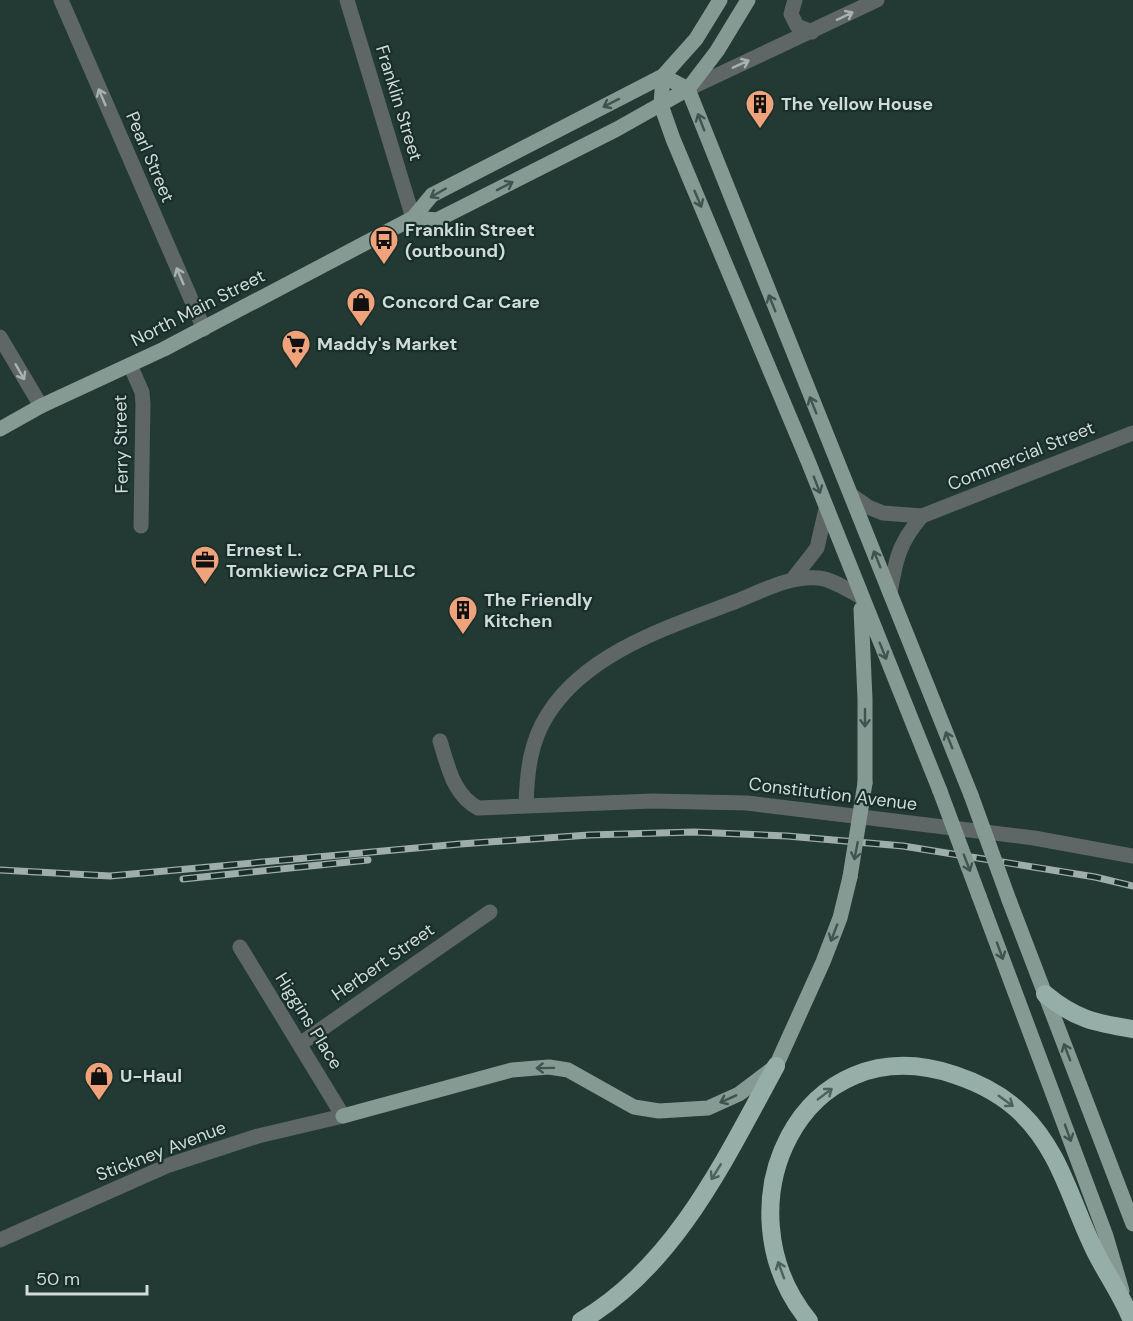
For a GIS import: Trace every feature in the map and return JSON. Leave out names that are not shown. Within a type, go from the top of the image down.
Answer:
[{"type":"highway","points":[[1045,994],[1063,1009],[1082,1019],[1133,1029]]},
{"type":"highway","points":[[581,1321],[628,1287],[668,1246],[729,1152],[776,1066]]},
{"type":"highway","points":[[809,1321],[795,1300],[781,1271],[773,1242],[770,1202],[777,1160],[798,1119],[825,1093],[856,1076],[893,1068],[929,1069],[965,1078],[1004,1099],[1022,1114],[1049,1147],[1066,1179],[1094,1249],[1129,1313]]},
{"type":"main road","points":[[720,0],[696,39],[663,76],[661,105],[940,791],[1106,1236],[1129,1313]]},
{"type":"main road","points":[[688,89],[717,51],[748,0]]},
{"type":"main road","name":"North Main Street","points":[[0,429],[41,406],[204,329],[413,218],[432,195],[663,76]]},
{"type":"main road","points":[[663,76],[688,89],[970,795],[1133,1224]]},
{"type":"main road","name":"North Main Street","points":[[413,218],[437,220],[688,89]]},
{"type":"main road","points":[[343,1116],[512,1070],[549,1067],[568,1070],[601,1086],[633,1107],[659,1111],[708,1108],[739,1094],[776,1066],[823,962],[840,918],[850,877],[865,783],[865,699],[861,597]]},
{"type":"street","name":"Pearl Street","points":[[61,0],[204,329]]},
{"type":"street","name":"Franklin Street","points":[[347,0],[413,218]]},
{"type":"street","points":[[795,0],[791,14],[797,26],[812,32]]},
{"type":"street","points":[[688,89],[877,0]]},
{"type":"street","points":[[0,337],[41,406]]},
{"type":"street","name":"Ferry Street","points":[[130,365],[142,392],[143,404],[141,526]]},
{"type":"street","name":"Commercial Street","points":[[851,495],[868,507],[882,513],[922,516],[1133,433]]},
{"type":"street","points":[[792,580],[817,548],[826,509]]},
{"type":"street","name":"Commercial Street","points":[[890,592],[896,555],[904,536],[922,516]]},
{"type":"street","points":[[526,805],[528,769],[537,734],[548,713],[578,681],[636,643],[792,580],[819,578],[861,597]]},
{"type":"street","name":"Constitution Avenue","points":[[440,741],[451,775],[468,802],[478,808],[653,801],[747,803],[1054,841],[1133,856]]},
{"type":"street","name":"Herbert Street","points":[[300,1044],[490,912]]},
{"type":"street","name":"Higgins Place","points":[[240,947],[343,1116]]},
{"type":"street","name":"Stickney Avenue","points":[[0,1240],[169,1165],[258,1136],[343,1116]]},
{"type":"railway","points":[[0,870],[110,876],[460,844],[589,835],[694,832],[787,836],[903,846],[1095,877],[1133,886]]},
{"type":"railway","points":[[183,879],[368,860]]},
{"type":"place","name":"The Yellow House","points":[[760,130]]},
{"type":"place","name":"Franklin Street (outbound)","points":[[384,266]]},
{"type":"place","name":"Concord Car Care","points":[[361,328]]},
{"type":"place","name":"Maddy's Market","points":[[296,370]]},
{"type":"place","name":"Ernest L. Tomkiewicz CPA PLLC","points":[[205,586]]},
{"type":"place","name":"The Friendly Kitchen","points":[[463,636]]},
{"type":"place","name":"U-Haul","points":[[99,1102]]}]
